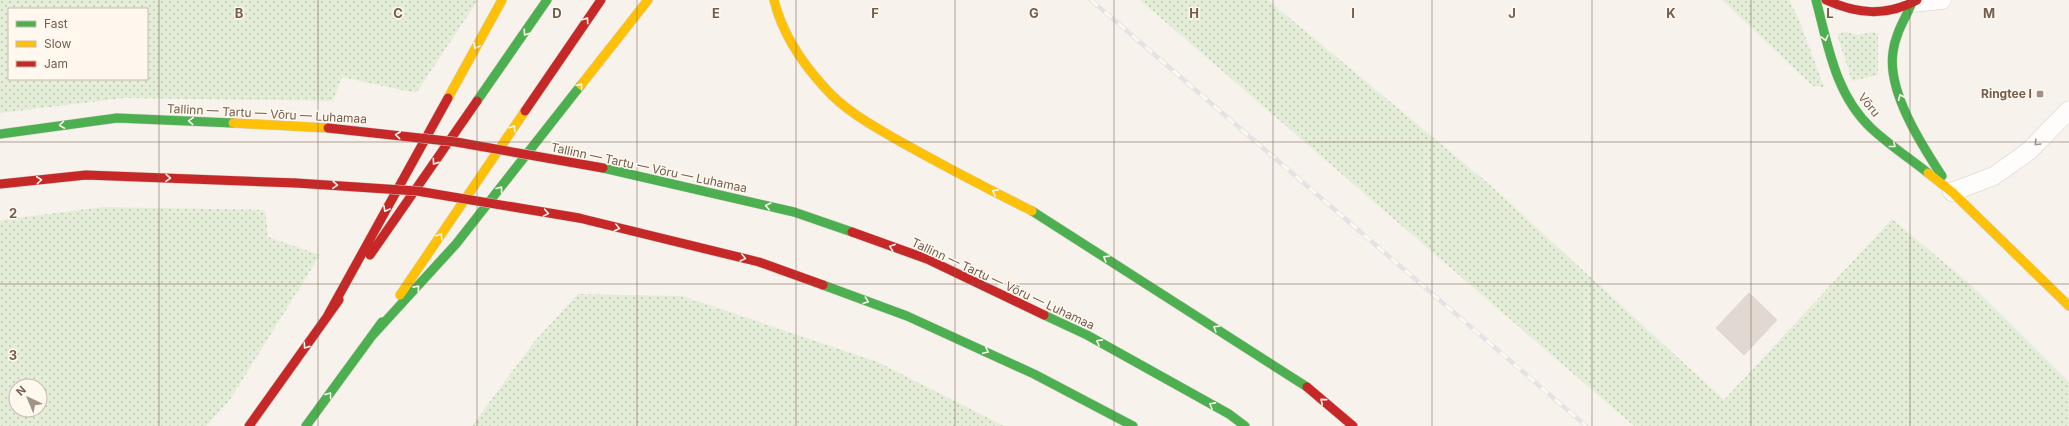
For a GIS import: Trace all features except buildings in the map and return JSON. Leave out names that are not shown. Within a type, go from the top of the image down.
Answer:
[{"type":"main road","points":[[328,315],[502,0]]},
{"type":"main road","points":[[249,426],[547,0]]},
{"type":"main road","points":[[306,426],[371,337],[601,0]]},
{"type":"main road","points":[[371,337],[456,244],[648,0]]},
{"type":"main road","points":[[774,0],[778,17],[794,48],[825,89],[863,120],[930,158],[1035,213],[1301,382],[1353,426]]},
{"type":"main road","name":"Võru","points":[[1816,0],[1834,70],[1844,93],[1870,127],[1952,192],[2069,306]]},
{"type":"main road","points":[[1826,0],[1841,7],[1858,12],[1877,13],[1896,10],[1914,2]]},
{"type":"main road","name":"Võru","points":[[1914,2],[1896,39],[1892,57],[1896,86],[1920,142],[1952,192]]},
{"type":"main road","name":"Tallinn — Tartu — Võru — Luhamaa","points":[[0,134],[117,118],[328,128],[456,142],[603,168],[794,212],[927,259],[1087,335],[1229,414],[1245,426]]},
{"type":"main road","points":[[0,184],[86,175],[296,182],[417,191],[579,218],[759,262],[907,316],[1034,374],[1133,426]]},
{"type":"lane","points":[[1914,2],[1942,0]]},
{"type":"lane","points":[[1952,192],[1994,176],[2029,151],[2069,110]]},
{"type":"green space","points":[[0,0],[478,0],[416,93],[342,77],[333,101],[124,98],[0,113]]},
{"type":"green space","points":[[1140,0],[1268,0],[1489,184],[1724,400],[1892,219],[1972,286],[2069,382],[2069,426],[1634,426]]},
{"type":"green space","points":[[1722,0],[1789,0],[1799,20],[1824,87],[1813,86]]},
{"type":"green space","points":[[1845,32],[1858,35],[1873,32],[1878,34],[1878,75],[1852,81],[1837,34]]},
{"type":"green space","points":[[103,207],[265,210],[268,237],[320,255],[229,401],[206,426],[0,426],[0,220]]},
{"type":"green space","points":[[578,294],[682,296],[878,362],[1004,426],[472,426],[534,342]]},
{"type":"railway","points":[[1091,0],[1586,426]]},
{"type":"traffic: fast","points":[[477,101],[547,0]]},
{"type":"traffic: fast","points":[[1816,0],[1834,68],[1849,100],[1859,115],[1871,128],[1928,173]]},
{"type":"traffic: fast","points":[[1912,3],[1894,45],[1893,67],[1895,83],[1907,117],[1942,176]]},
{"type":"traffic: fast","points":[[371,337],[456,244],[581,85]]},
{"type":"traffic: fast","points":[[0,134],[117,118],[233,123]]},
{"type":"traffic: fast","points":[[603,168],[794,212],[852,232]]},
{"type":"traffic: fast","points":[[1032,211],[1307,387]]},
{"type":"traffic: fast","points":[[823,285],[907,316],[1034,374],[1133,426]]},
{"type":"traffic: fast","points":[[1044,315],[1087,335],[1229,414],[1245,426]]},
{"type":"traffic: fast","points":[[306,426],[382,322]]},
{"type":"traffic: slow","points":[[448,98],[502,0]]},
{"type":"traffic: slow","points":[[581,85],[648,0]]},
{"type":"traffic: slow","points":[[774,0],[782,24],[801,58],[825,88],[842,104],[861,118],[901,142],[1032,211]]},
{"type":"traffic: slow","points":[[400,295],[525,111]]},
{"type":"traffic: slow","points":[[233,123],[328,128]]},
{"type":"traffic: slow","points":[[1928,173],[1952,192],[2069,306]]},
{"type":"traffic: jam","points":[[525,111],[601,0]]},
{"type":"traffic: jam","points":[[1826,0],[1860,11],[1872,12],[1894,9],[1917,0]]},
{"type":"traffic: jam","points":[[328,315],[448,98]]},
{"type":"traffic: jam","points":[[370,255],[477,101]]},
{"type":"traffic: jam","points":[[328,128],[456,142],[603,168]]},
{"type":"traffic: jam","points":[[0,184],[86,175],[296,183]]},
{"type":"traffic: jam","points":[[296,183],[417,191],[579,218]]},
{"type":"traffic: jam","points":[[579,218],[759,262],[823,285]]},
{"type":"traffic: jam","points":[[852,232],[927,259],[1044,315]]},
{"type":"traffic: jam","points":[[249,426],[339,300]]},
{"type":"traffic: jam","points":[[1307,387],[1353,426]]},
{"type":"place","name":"Ringtee I","points":[[2040,94]]}]
